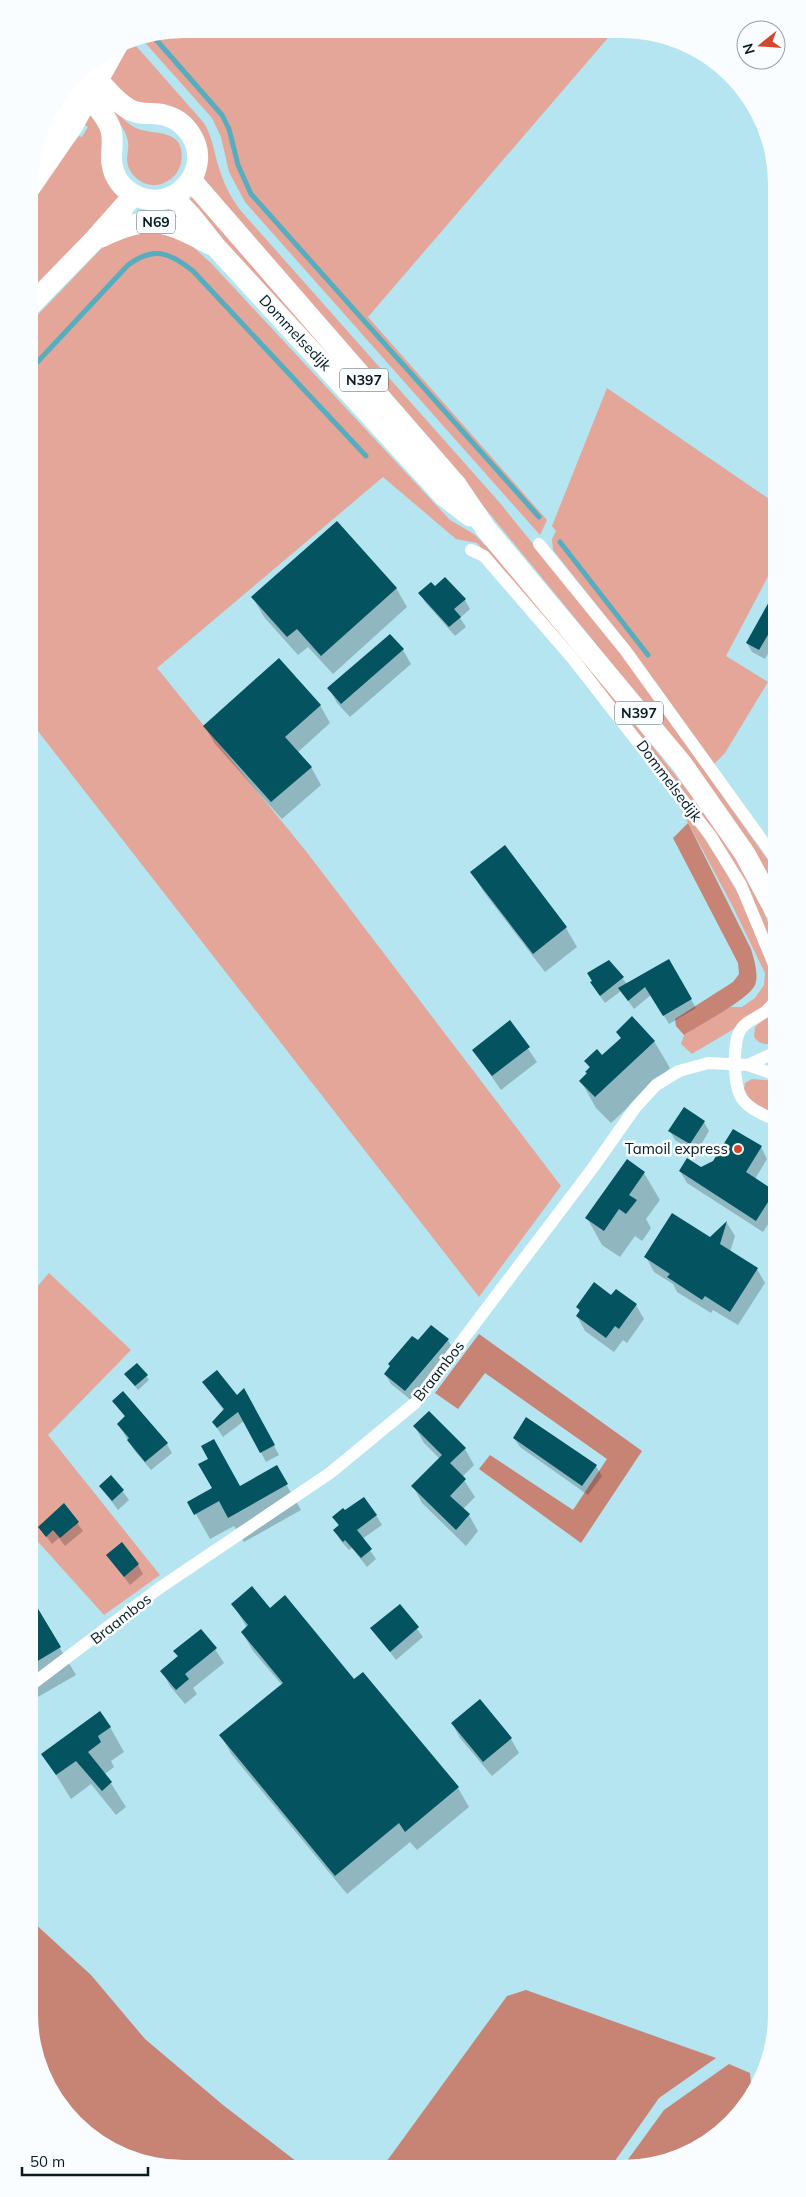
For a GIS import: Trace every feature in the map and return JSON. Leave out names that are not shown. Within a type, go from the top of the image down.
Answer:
[{"type":"main road","points":[[38,172],[66,121],[108,59]]},
{"type":"main road","points":[[76,85],[110,125],[113,138],[112,164],[115,175],[123,186],[134,195],[155,200],[172,196],[185,188],[197,164],[196,148],[192,135],[183,125],[166,116],[137,113],[128,109],[118,101],[91,71]]},
{"type":"main road","points":[[43,143],[66,121],[81,79]]},
{"type":"main road","name":"Dommelsedijk","points":[[190,180],[457,486],[486,528],[682,764],[746,854],[768,896]]},
{"type":"main road","name":"N69","points":[[38,297],[95,239],[134,195]]},
{"type":"main road","name":"Dommelsedijk","points":[[172,196],[215,246],[444,496],[486,528]]},
{"type":"main road","name":"N69","points":[[95,239],[124,226],[143,222],[161,222],[188,232],[215,246]]},
{"type":"street","points":[[539,544],[625,650],[768,848]]},
{"type":"street","name":"Dommelsedijk","points":[[471,550],[484,556],[573,659],[710,834],[741,885],[768,950]]},
{"type":"street","points":[[768,1010],[741,1029],[736,1042],[741,1064],[738,1090],[743,1100],[768,1116]]},
{"type":"street","name":"Braambos","points":[[741,1064],[768,1055]]},
{"type":"street","name":"Braambos","points":[[37,1680],[158,1590],[330,1473],[415,1403],[649,1091],[663,1080],[688,1068],[708,1064],[741,1064],[768,1072]]},
{"type":"shaded area","points":[[184,37],[609,37],[368,317],[547,520],[540,535],[245,202],[229,172],[221,137],[212,118],[145,42]]},
{"type":"shaded area","points":[[136,46],[204,123],[223,180],[241,211],[500,503],[620,652],[768,860],[768,874],[760,860],[652,713],[489,513],[204,179],[206,155],[129,98],[96,67],[111,57]]},
{"type":"shaded area","points":[[72,90],[98,122],[120,198],[38,286],[38,187],[79,136],[82,137],[88,127],[58,108]]},
{"type":"shaded area","points":[[114,108],[134,127],[166,134],[179,143],[181,163],[175,175],[164,183],[152,185],[140,181],[131,173],[127,161],[128,143],[126,134],[110,112]]},
{"type":"shaded area","points":[[193,196],[418,456],[188,201]]},
{"type":"shaded area","points":[[158,230],[192,246],[211,263],[450,520],[474,534],[507,567],[575,648],[699,805],[733,854],[768,922],[768,941],[743,884],[518,587],[477,543],[456,539],[383,477],[157,668],[309,855],[561,1186],[479,1297],[38,731],[38,315],[101,249],[118,238]]},
{"type":"shaded area","points":[[607,388],[768,498],[768,576],[726,656],[768,682],[725,753],[714,764],[633,651],[553,550],[552,539],[556,531],[552,526]]},
{"type":"shaded area","points":[[671,791],[683,804],[731,881],[760,936],[768,956],[768,1004],[760,1012],[692,1054],[681,1044],[684,1035],[727,1007],[742,1007],[755,998],[764,985],[765,973],[732,905]]},
{"type":"shaded area","points":[[688,823],[751,949],[756,967],[756,981],[751,991],[743,998],[684,1035],[676,1026],[675,1019],[733,982],[739,974],[738,963],[673,838]]},
{"type":"shaded area","points":[[768,1016],[768,1044],[756,1040],[754,1037],[755,1027]]},
{"type":"shaded area","points":[[752,1079],[768,1080],[768,1112],[753,1105],[744,1089],[745,1083]]},
{"type":"shaded area","points":[[49,1273],[131,1350],[48,1435],[160,1575],[104,1615],[37,1541],[37,1287]]},
{"type":"shaded area","points":[[479,1334],[642,1451],[581,1543],[479,1469],[490,1455],[573,1510],[607,1459],[485,1373],[458,1409],[435,1393]]},
{"type":"shaded area","points":[[37,1926],[91,1975],[145,2039],[223,2105],[294,2160],[184,2160],[155,2157],[137,2152],[102,2135],[80,2117],[57,2086],[45,2060],[40,2042],[37,2013]]},
{"type":"shaded area","points":[[526,1990],[716,2058],[659,2098],[616,2160],[388,2160],[507,1996]]},
{"type":"shaded area","points":[[729,2064],[750,2073],[751,2082],[738,2102],[719,2123],[704,2135],[669,2152],[651,2157],[628,2159],[664,2110]]},
{"type":"building","points":[[337,521],[397,588],[321,656],[297,629],[287,637],[251,597]]},
{"type":"building","points":[[445,577],[466,599],[454,609],[461,617],[449,627],[418,593],[431,582],[435,586]]},
{"type":"building","points":[[768,604],[768,635],[759,650],[746,643]]},
{"type":"building","points":[[390,634],[404,649],[341,704],[327,688]]},
{"type":"building","points":[[279,658],[321,705],[285,737],[312,767],[271,802],[203,726]]},
{"type":"building","points":[[505,845],[567,927],[533,954],[470,872]]},
{"type":"building","points":[[669,959],[692,999],[663,1016],[645,987],[628,1001],[618,988]]},
{"type":"building","points":[[609,960],[624,977],[600,996],[590,982],[592,981],[587,973]]},
{"type":"building","points":[[632,1016],[655,1041],[595,1097],[579,1081],[590,1067],[584,1061],[597,1049],[602,1055],[621,1038],[616,1032]]},
{"type":"building","points":[[510,1020],[530,1047],[492,1076],[472,1050]]},
{"type":"building","points":[[684,1107],[705,1121],[690,1144],[668,1131]]},
{"type":"building","points":[[733,1129],[762,1146],[746,1172],[768,1186],[768,1202],[756,1221],[679,1171],[687,1158],[701,1167],[713,1161]]},
{"type":"building","points":[[627,1159],[645,1172],[629,1195],[637,1200],[626,1214],[619,1209],[604,1231],[585,1218]]},
{"type":"building","points":[[672,1213],[710,1237],[727,1221],[720,1244],[758,1268],[730,1312],[705,1296],[702,1300],[667,1277],[670,1274],[644,1257]]},
{"type":"building","points":[[594,1282],[611,1295],[616,1289],[637,1304],[619,1329],[615,1326],[606,1338],[576,1316],[580,1310],[576,1307]]},
{"type":"building","points":[[431,1325],[449,1339],[405,1391],[384,1374],[390,1366],[388,1364],[412,1336],[418,1340]]},
{"type":"building","points":[[137,1363],[148,1375],[135,1386],[124,1374]]},
{"type":"building","points":[[217,1370],[237,1395],[244,1388],[275,1445],[260,1453],[238,1412],[217,1428],[212,1422],[224,1409],[202,1382]]},
{"type":"building","points":[[123,1391],[168,1443],[145,1462],[117,1424],[125,1416],[112,1401]]},
{"type":"building","points":[[429,1411],[466,1448],[450,1463],[466,1479],[450,1496],[470,1514],[456,1530],[411,1486],[442,1455],[413,1426]]},
{"type":"building","points":[[526,1417],[597,1465],[582,1486],[513,1438]]},
{"type":"building","points":[[214,1439],[240,1486],[277,1465],[288,1484],[228,1518],[219,1501],[194,1515],[187,1502],[212,1488],[198,1464],[208,1459],[201,1446]]},
{"type":"building","points":[[111,1475],[124,1490],[112,1501],[99,1486]]},
{"type":"building","points":[[364,1497],[377,1515],[357,1530],[372,1549],[361,1558],[333,1530],[339,1525],[332,1517],[343,1508],[345,1510]]},
{"type":"building","points":[[64,1503],[79,1522],[60,1538],[53,1530],[46,1537],[38,1527]]},
{"type":"building","points":[[122,1542],[139,1564],[124,1577],[106,1555]]},
{"type":"building","points":[[252,1586],[270,1608],[285,1595],[354,1679],[363,1672],[459,1787],[405,1832],[399,1823],[335,1876],[219,1735],[283,1683],[241,1632],[248,1625],[231,1604]]},
{"type":"building","points":[[400,1604],[419,1627],[390,1652],[370,1628]]},
{"type":"building","points":[[37,1607],[61,1647],[37,1661]]},
{"type":"building","points":[[201,1629],[217,1648],[185,1674],[189,1679],[176,1690],[160,1671],[178,1656],[173,1651]]},
{"type":"building","points":[[480,1699],[512,1738],[483,1762],[451,1723]]},
{"type":"building","points":[[100,1711],[111,1727],[98,1736],[101,1742],[88,1752],[112,1782],[102,1791],[76,1761],[56,1775],[41,1754]]},
{"type":"waterway","points":[[156,40],[222,115],[229,129],[238,165],[251,194],[539,517]]},
{"type":"waterway","points":[[38,361],[128,265],[146,255],[161,254],[169,256],[193,271],[366,456]]},
{"type":"waterway","points":[[560,542],[648,655]]},
{"type":"place","name":"Tamoil express","points":[[738,1149]]}]
